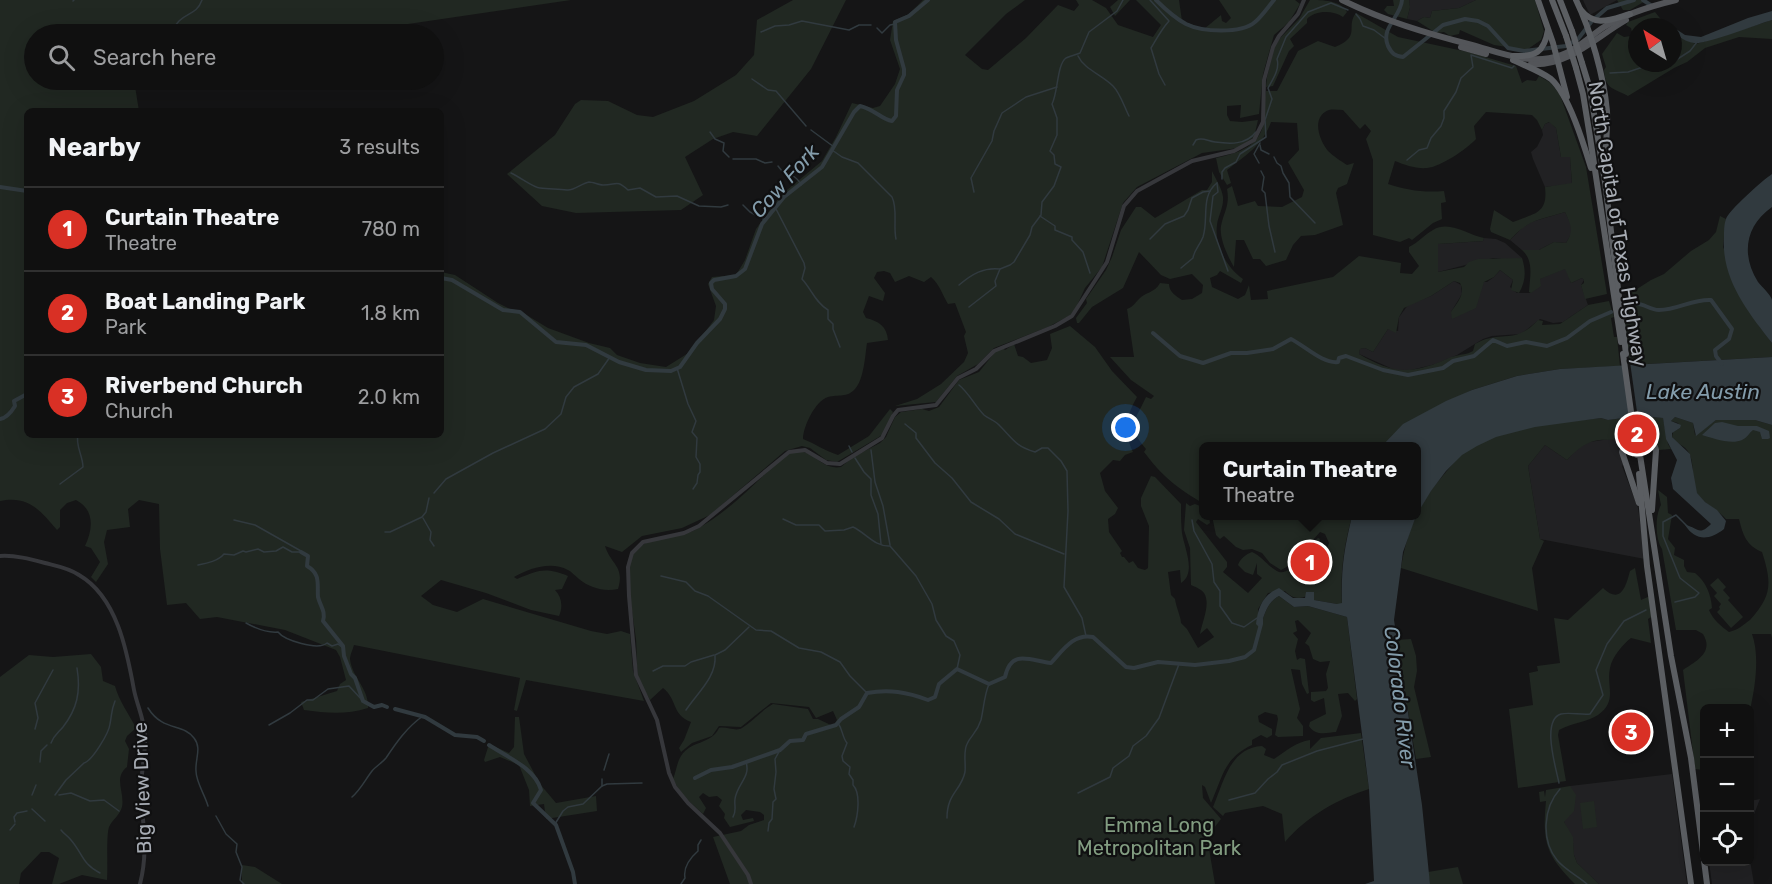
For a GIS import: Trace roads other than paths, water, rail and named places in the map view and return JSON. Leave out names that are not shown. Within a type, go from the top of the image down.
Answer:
[{"type":"highway","points":[[1538,0],[1596,186]]},
{"type":"highway","name":"North Capital of Texas Highway","points":[[1552,0],[1566,36],[1583,94],[1638,455],[1652,525],[1671,656],[1691,758],[1707,884]]},
{"type":"highway","name":"North Capital of Texas Highway","points":[[1560,0],[1590,89],[1605,182],[1624,354]]},
{"type":"highway","points":[[1576,0],[1586,19],[1606,102],[1605,182]]},
{"type":"highway","points":[[1586,19],[1599,21],[1630,14]]},
{"type":"highway","points":[[1513,58],[1528,57],[1536,53],[1544,44],[1548,29]]},
{"type":"highway","points":[[1513,58],[1550,78],[1563,94],[1572,115]]},
{"type":"highway","points":[[1641,440],[1649,440],[1654,444],[1656,450],[1652,525]]},
{"type":"highway","points":[[1632,441],[1626,444],[1622,452],[1642,515]]},
{"type":"highway","name":"North Capital of Texas Highway","points":[[1638,455],[1642,515],[1691,884]]},
{"type":"main road","points":[[1342,0],[1399,27],[1423,35],[1542,64],[1567,53],[1610,23],[1639,11]]},
{"type":"main road","points":[[1590,37],[1657,2],[1676,0]]},
{"type":"main road","points":[[1399,27],[1408,28],[1423,35]]},
{"type":"street","points":[[751,884],[748,875],[720,833],[680,794],[672,781],[657,720],[636,675],[628,567],[632,553],[646,541],[684,533],[699,526],[789,452],[805,450],[827,463],[834,465],[842,463],[882,438],[898,410],[936,405],[958,378],[976,369],[994,351],[1062,323],[1072,316],[1107,262],[1125,206],[1134,193],[1192,161],[1239,150],[1251,143],[1257,136],[1263,122],[1265,74],[1273,47],[1279,36],[1298,14],[1304,0]]},
{"type":"street","name":"Big View Drive","points":[[0,556],[23,557],[69,569],[87,580],[111,609],[130,665],[134,692],[145,731],[141,789],[146,843],[140,884]]},
{"type":"water","points":[[1772,11],[1772,20],[1720,38],[1700,43],[1688,42],[1682,38],[1682,33],[1701,37]]},
{"type":"water","name":"Lake Austin","points":[[1772,174],[1772,207],[1756,223],[1751,232],[1748,251],[1753,272],[1772,300],[1772,343],[1745,307],[1732,281],[1724,252],[1724,237],[1728,215]]},
{"type":"water","name":"Lake Austin","points":[[1772,357],[1772,425],[1755,420],[1716,420],[1696,436],[1693,423],[1675,417],[1671,421],[1681,425],[1672,433],[1672,437],[1690,454],[1697,493],[1726,521],[1724,529],[1703,538],[1689,531],[1685,525],[1700,531],[1711,524],[1673,489],[1671,478],[1677,460],[1666,439],[1663,418],[1639,416],[1608,420],[1601,418],[1535,427],[1496,437],[1462,455],[1446,471],[1421,507],[1421,442],[1386,442],[1403,424],[1472,390],[1517,376],[1560,369]]},
{"type":"water","points":[[1722,422],[1738,426],[1757,426],[1769,431],[1770,438],[1762,439],[1760,432],[1753,430],[1742,440],[1733,442],[1702,435],[1715,423]]},
{"type":"water","name":"Colorado River","points":[[1351,520],[1415,520],[1403,552],[1394,620],[1422,805],[1430,884],[1365,884],[1374,881],[1369,789],[1347,617],[1308,606],[1294,607],[1279,596],[1269,606],[1260,628],[1256,624],[1262,602],[1279,588],[1293,598],[1305,598],[1306,592],[1314,592],[1314,600],[1342,603],[1342,579]]},
{"type":"waterway","points":[[177,24],[195,10],[202,0]]},
{"type":"waterway","name":"Cow Fork","points":[[444,279],[452,280],[503,310],[520,312],[556,342],[586,345],[619,362],[646,370],[671,371],[680,367],[697,343],[720,319],[725,309],[725,304],[712,289],[711,283],[714,280],[736,276],[745,269],[762,224],[784,197],[822,167],[854,112],[860,106],[888,120],[892,121],[896,116],[897,90],[904,75],[904,69],[896,40],[895,22],[909,16],[928,0]]},
{"type":"waterway","points":[[969,307],[996,286],[995,281],[1000,269],[1014,262],[1030,235],[1032,227],[1041,215],[1042,202],[1054,186],[1061,167],[1055,164],[1054,155],[1050,151],[1057,135],[1057,118],[1052,104],[1063,61],[1080,53],[1089,32],[1117,11],[1123,0]]},
{"type":"waterway","points":[[1150,0],[1169,21],[1151,48],[1165,85]]},
{"type":"waterway","points":[[1156,0],[1186,24],[1202,29],[1221,30],[1249,26],[1258,20],[1274,0]]},
{"type":"waterway","points":[[1402,0],[1386,40],[1392,53],[1403,57],[1443,25],[1465,19],[1478,21],[1488,26],[1508,48],[1524,51],[1566,46],[1578,39],[1592,21],[1607,8],[1634,0]]},
{"type":"waterway","points":[[1643,0],[1652,6]]},
{"type":"waterway","points":[[1222,179],[1222,172],[1225,168],[1236,162],[1240,154],[1266,137],[1265,120],[1272,99],[1268,88],[1276,74],[1277,59],[1286,37],[1308,12],[1331,3],[1348,10]]},
{"type":"waterway","points":[[1356,14],[1363,26],[1374,30],[1386,39]]},
{"type":"waterway","points":[[761,32],[775,26],[802,21],[849,30],[859,25],[871,25]]},
{"type":"waterway","points":[[877,28],[882,33],[890,25],[895,24]]},
{"type":"waterway","points":[[1682,56],[1697,42]]},
{"type":"waterway","points":[[1407,160],[1419,150],[1427,148],[1431,138],[1441,126],[1444,111],[1456,92],[1461,78],[1473,67],[1471,55],[1512,68],[1514,66]]},
{"type":"waterway","points":[[1078,56],[1084,65],[1109,82],[1115,89],[1129,116]]},
{"type":"waterway","points":[[1610,73],[1628,72]]},
{"type":"waterway","points":[[752,79],[768,90],[776,91],[806,126]]},
{"type":"waterway","points":[[974,192],[971,178],[992,141],[1002,113],[1026,97],[1057,87]]},
{"type":"waterway","points":[[811,130],[834,147]]},
{"type":"waterway","points":[[710,132],[715,139],[724,143],[723,151],[729,157]]},
{"type":"waterway","points":[[1193,145],[1196,140],[1201,139],[1237,143],[1256,132]]},
{"type":"waterway","points":[[1259,163],[1254,154],[1260,143]]},
{"type":"waterway","points":[[1260,145],[1261,150],[1269,154]]},
{"type":"waterway","points":[[832,150],[858,163],[892,197],[895,207],[896,239]]},
{"type":"waterway","points":[[1274,157],[1289,183],[1290,197],[1315,223]]},
{"type":"waterway","points":[[733,159],[772,162]]},
{"type":"waterway","points":[[778,166],[782,171],[796,178],[801,185]]},
{"type":"waterway","points":[[1261,171],[1264,177],[1262,190],[1265,193],[1275,252]]},
{"type":"waterway","points":[[511,173],[540,188],[570,190],[589,182],[603,185],[616,183],[628,190],[640,188],[656,197],[677,196],[699,206],[728,205]]},
{"type":"waterway","points":[[1217,183],[1218,192],[1213,196],[1210,221],[1228,271]]},
{"type":"waterway","points":[[1181,268],[1193,258],[1203,237],[1208,194],[1217,183]]},
{"type":"waterway","name":"Cow Fork","points":[[0,187],[24,191]]},
{"type":"waterway","points":[[1150,239],[1165,224],[1184,216],[1192,198],[1210,191]]},
{"type":"waterway","points":[[743,205],[750,212],[765,220]]},
{"type":"waterway","points":[[775,207],[804,263],[802,279],[817,300],[828,310],[828,319],[833,324],[840,347]]},
{"type":"waterway","points":[[1040,216],[1055,226],[1055,230],[1072,237],[1083,252],[1090,273]]},
{"type":"waterway","points":[[959,285],[978,272],[1000,269]]},
{"type":"waterway","points":[[1633,304],[1659,310],[1711,300],[1732,329],[1729,339],[1715,350],[1722,364]]},
{"type":"waterway","points":[[1153,333],[1180,356],[1203,363],[1231,353],[1273,349],[1291,339],[1314,354],[1332,362],[1338,362],[1339,358],[1346,356],[1383,370],[1408,375],[1443,368],[1453,361],[1474,356],[1493,340],[1507,346],[1526,342],[1547,346],[1567,338],[1590,321],[1611,312]]},
{"type":"waterway","points":[[434,493],[446,479],[493,453],[545,429],[561,414],[566,397],[574,387],[598,374],[610,357]]},
{"type":"waterway","points":[[677,368],[696,421],[692,432],[697,438],[696,457],[700,464],[700,472],[693,489]]},
{"type":"waterway","points":[[959,385],[984,415],[998,424],[1019,445],[1035,452],[1048,448],[1067,471],[1068,511],[1064,587],[1082,618],[1086,636]]},
{"type":"waterway","points":[[0,419],[12,410],[15,406],[14,401],[24,396]]},
{"type":"waterway","points":[[905,424],[916,433],[916,438],[935,463],[952,478],[971,502],[999,519],[1015,534],[1064,554]]},
{"type":"waterway","points":[[60,484],[83,467],[78,438]]},
{"type":"waterway","points":[[849,446],[852,452]]},
{"type":"waterway","points":[[871,450],[875,482],[883,506],[890,545]]},
{"type":"waterway","points":[[855,458],[871,479],[871,495],[878,514],[881,544]]},
{"type":"waterway","points":[[385,532],[390,532],[422,517],[426,512],[429,498]]},
{"type":"waterway","points":[[1675,602],[1695,597],[1699,593],[1680,578],[1663,536],[1663,522],[1676,515],[1687,526]]},
{"type":"waterway","points":[[423,518],[431,532],[430,540],[434,546]]},
{"type":"waterway","points":[[783,519],[796,525],[819,525],[825,531],[853,527],[875,542],[890,546],[916,576],[932,604],[936,620],[946,636],[954,641],[960,655],[957,669]]},
{"type":"waterway","points":[[234,520],[255,525],[301,551]]},
{"type":"waterway","points":[[1192,520],[1194,531],[1212,564],[1214,582],[1220,591],[1220,606],[1232,623],[1244,627],[1257,618]]},
{"type":"waterway","points":[[198,565],[216,560],[224,554],[234,555],[258,549],[264,552],[276,551],[283,547],[292,552],[301,552]]},
{"type":"waterway","points":[[301,552],[308,556],[307,566],[316,576],[318,597],[324,614],[323,621],[343,646],[344,656],[363,701],[374,707],[382,705],[387,707]]},
{"type":"waterway","points":[[661,576],[686,582],[695,591],[708,596],[756,630],[771,631],[799,648],[821,652],[840,662],[867,693]]},
{"type":"waterway","points":[[1559,783],[1551,745],[1552,725],[1555,718],[1564,713],[1590,714],[1603,695],[1596,670],[1607,644],[1624,621],[1646,610]]},
{"type":"waterway","points":[[695,778],[711,770],[732,767],[780,750],[790,741],[803,740],[806,734],[836,725],[859,707],[867,693],[898,692],[928,700],[935,697],[939,684],[957,669],[989,684],[1005,677],[1008,668],[1016,659],[1051,663],[1069,644],[1086,636],[1093,637],[1126,667],[1134,668],[1158,662],[1195,665],[1229,661],[1245,657],[1254,650],[1261,619]]},
{"type":"waterway","points":[[246,623],[261,630],[278,632],[301,643],[316,646],[327,643],[332,646],[338,644],[343,648]]},
{"type":"waterway","points":[[686,710],[710,678],[715,655],[725,650],[749,627]]},
{"type":"waterway","points":[[653,671],[663,666],[685,666],[714,655]]},
{"type":"waterway","points":[[1078,793],[1110,777],[1113,768],[1129,756],[1133,746],[1146,736],[1159,718],[1179,664]]},
{"type":"waterway","points":[[51,743],[75,707],[78,692],[77,668]]},
{"type":"waterway","points":[[35,729],[38,718],[35,703],[53,670]]},
{"type":"waterway","points":[[947,818],[949,803],[965,772],[966,747],[981,720],[989,684]]},
{"type":"waterway","points":[[269,725],[328,689],[349,686],[363,701]]},
{"type":"waterway","points":[[55,795],[66,780],[100,746],[107,734],[115,701]]},
{"type":"waterway","points":[[148,708],[160,721],[184,730],[194,738],[198,750],[196,775],[208,806]]},
{"type":"waterway","points":[[395,709],[425,717],[455,735],[477,737],[484,741]]},
{"type":"waterway","points":[[352,797],[407,730],[423,716]]},
{"type":"waterway","points":[[838,723],[847,743],[842,756],[843,761],[850,767],[849,774],[858,799],[854,827]]},
{"type":"waterway","points":[[1229,800],[1255,793],[1282,765],[1317,751],[1363,739]]},
{"type":"waterway","points":[[40,762],[41,751],[47,745]]},
{"type":"waterway","points":[[489,745],[527,769],[538,782],[541,790],[533,803],[556,825],[575,884]]},
{"type":"waterway","points":[[768,831],[772,819],[773,802],[776,799],[775,759],[780,750]]},
{"type":"waterway","points":[[604,770],[609,754]]},
{"type":"waterway","points":[[733,817],[736,794],[747,772],[746,762]]},
{"type":"waterway","points":[[602,779],[602,786]]},
{"type":"waterway","points":[[555,824],[563,811],[568,807],[583,804],[602,786],[642,783]]},
{"type":"waterway","points":[[32,795],[36,785]]},
{"type":"waterway","points":[[1560,789],[1547,815],[1548,843],[1557,860],[1587,884]]},
{"type":"waterway","points":[[59,795],[71,793],[90,801],[104,800],[119,811]]},
{"type":"waterway","points":[[32,809],[45,821]]},
{"type":"waterway","points":[[15,822],[14,817],[17,813],[27,811]]},
{"type":"waterway","points":[[216,816],[226,834],[237,844],[236,852],[242,867],[240,880],[244,884]]},
{"type":"waterway","points":[[10,830],[15,824]]},
{"type":"waterway","points":[[61,830],[86,862],[100,873]]},
{"type":"waterway","points":[[681,884],[685,878],[686,866],[698,851],[701,840]]},
{"type":"place","name":"Boat Landing Park","points":[[1637,434]]},
{"type":"place","name":"Curtain Theatre","points":[[1310,562]]},
{"type":"place","name":"Riverbend Church","points":[[1631,732]]},
{"type":"park label","name":"Emma Long Metropolitan Park","points":[[1159,836]]}]
